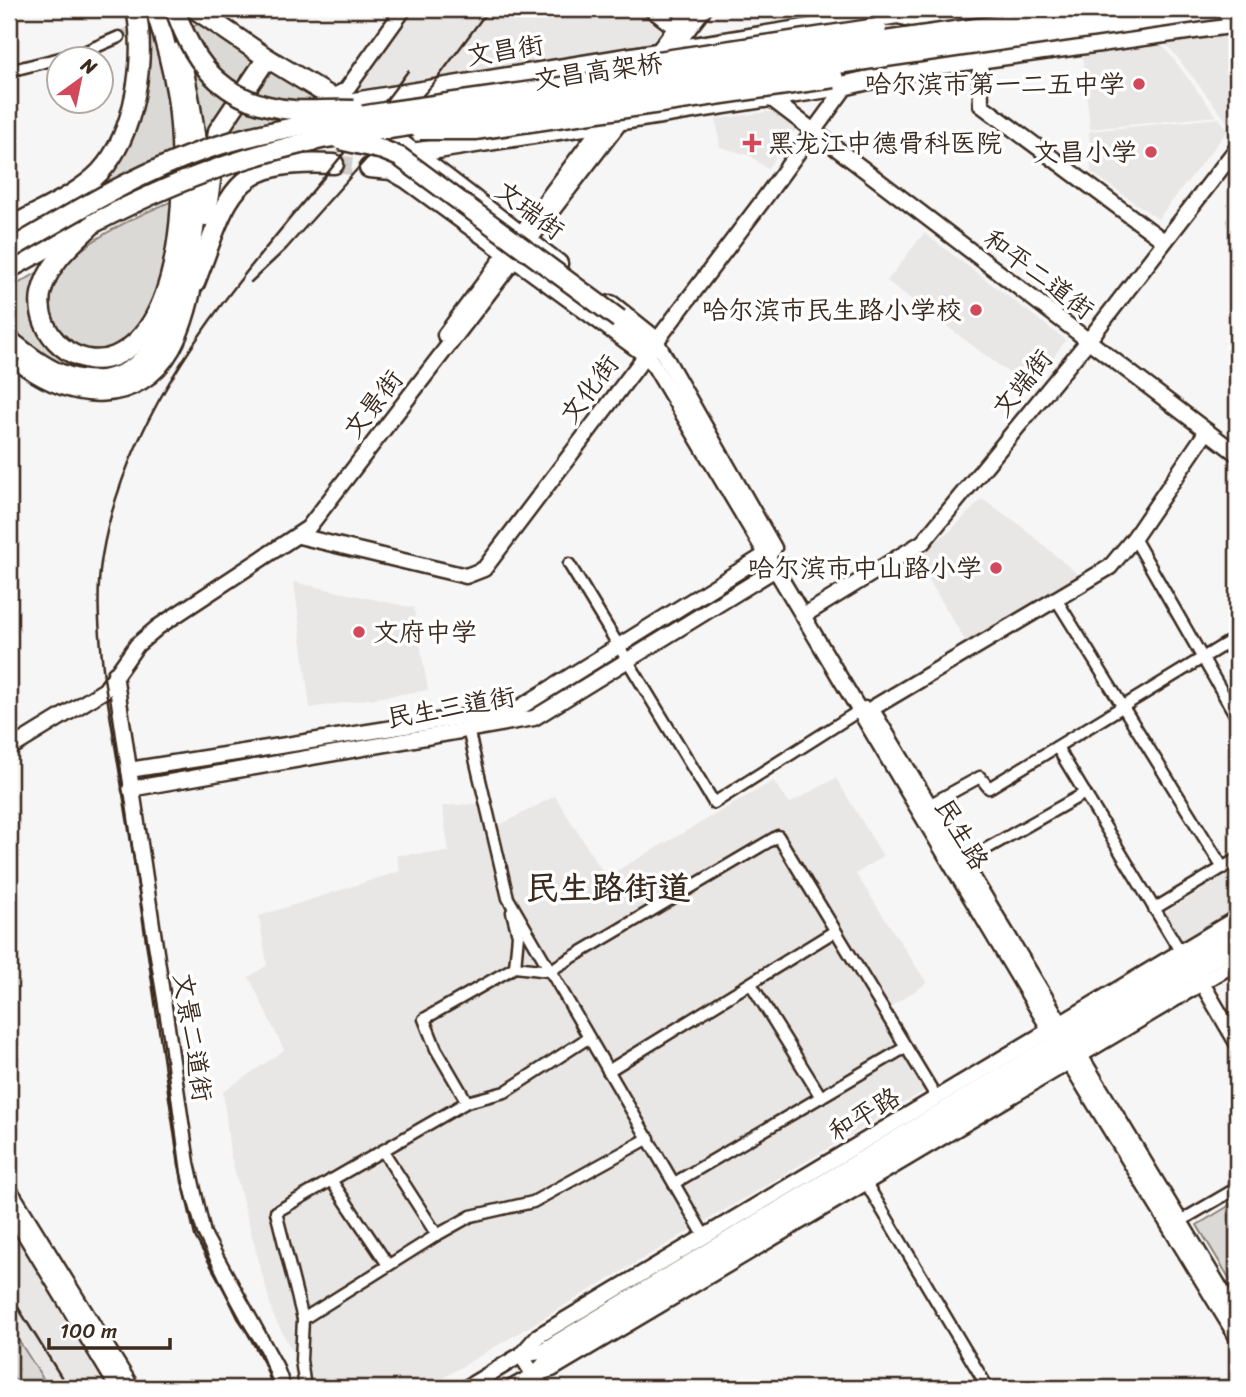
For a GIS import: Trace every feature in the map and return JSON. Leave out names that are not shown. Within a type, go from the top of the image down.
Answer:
[{"type":"highway","points":[[9,228],[78,189],[100,172],[114,153],[124,128],[141,61],[142,34],[136,9]]},
{"type":"highway","points":[[94,223],[63,252],[49,274],[41,294],[41,309],[43,322],[53,339],[72,354],[104,360],[136,343],[149,325],[166,286],[178,229],[181,148],[177,95],[155,9]]},
{"type":"highway","points":[[9,340],[66,376],[87,380],[125,374],[154,351],[163,335],[183,275],[198,199],[192,113],[186,80],[165,9]]},
{"type":"highway","points":[[175,9],[195,57],[221,84],[236,94],[272,108],[378,117]]},
{"type":"highway","name":"文昌街","points":[[511,94],[559,76],[993,9]]},
{"type":"highway","name":"文昌高架桥","points":[[9,250],[105,194],[221,144],[268,132],[378,117],[511,94],[1110,9]]},
{"type":"highway","name":"文昌高架桥","points":[[9,270],[61,239],[164,187],[218,166],[326,138],[1220,9]]},
{"type":"highway","name":"文瑞街","points":[[199,10],[267,58],[336,100],[378,117],[412,153],[525,238],[651,348]]},
{"type":"highway","name":"文昌街","points":[[336,100],[701,47],[899,11],[926,20]]},
{"type":"highway","points":[[396,127],[440,132],[475,130],[840,81],[1237,23]]},
{"type":"highway","points":[[190,296],[209,200],[218,131],[267,58]]},
{"type":"highway","points":[[412,153],[769,97],[840,81]]},
{"type":"highway","points":[[326,138],[359,144],[400,157],[620,319],[651,348]]},
{"type":"highway","points":[[9,353],[50,382],[72,390],[108,392],[140,379],[169,351],[222,215],[241,184],[255,173],[271,166],[289,163],[334,164]]},
{"type":"highway","name":"文瑞街","points":[[369,168],[391,170],[407,179],[511,256],[651,348]]},
{"type":"main road","points":[[336,100],[404,9]]},
{"type":"main road","name":"和平二道街","points":[[651,9],[1237,454]]},
{"type":"main road","name":"文景街","points":[[680,31],[690,9]]},
{"type":"main road","name":"文景街","points":[[9,740],[100,684],[133,638],[153,621],[300,526],[525,238],[680,31],[704,9]]},
{"type":"main road","points":[[980,59],[981,105],[1164,241]]},
{"type":"main road","name":"文化街","points":[[299,536],[466,576],[484,569],[811,132],[840,81]]},
{"type":"main road","name":"文端街","points":[[811,611],[923,542],[1088,341],[1237,149]]},
{"type":"main road","name":"文景街","points":[[9,750],[105,690],[137,645],[158,627],[299,536],[511,256]]},
{"type":"main road","name":"民生路","points":[[651,348],[770,552],[811,611],[866,708],[963,862],[1065,1043],[1182,1220],[1237,1317]]},
{"type":"main road","points":[[866,708],[1110,567],[1134,538],[1208,431]]},
{"type":"main road","name":"民生三道街","points":[[129,770],[519,708],[770,552]]},
{"type":"main road","name":"民生路","points":[[780,567],[1065,1043],[1237,1337]]},
{"type":"main road","name":"民生三道街","points":[[130,789],[534,718],[780,567]]},
{"type":"main road","name":"文景二道街","points":[[115,674],[187,1163],[203,1234],[275,1366],[283,1388]]},
{"type":"main road","name":"和平路","points":[[1191,967],[1237,919]]},
{"type":"main road","name":"和平路","points":[[521,1355],[540,1352],[833,1182],[1191,967],[1237,933]]},
{"type":"main road","name":"和平路","points":[[511,1388],[534,1375],[552,1369],[866,1183],[1065,1043],[1191,967],[1237,946]]},
{"type":"main road","name":"和平路","points":[[1191,967],[1237,962]]},
{"type":"main road","points":[[1191,967],[1237,1042]]},
{"type":"main road","name":"和平路","points":[[466,1388],[521,1355],[538,1336],[937,1098],[1065,1043]]},
{"type":"main road","points":[[852,1151],[882,1153],[866,1183],[833,1182],[852,1151]]},
{"type":"main road","name":"和平路","points":[[534,1375],[547,1361],[833,1182]]},
{"type":"main road","points":[[9,1189],[132,1388]]},
{"type":"main road","points":[[9,1208],[118,1388]]},
{"type":"main road","points":[[521,1355],[542,1388]]},
{"type":"street","points":[[9,71],[84,52],[119,37]]},
{"type":"street","points":[[1134,538],[1237,719]]},
{"type":"street","points":[[569,564],[714,803],[866,708]]},
{"type":"street","points":[[1056,599],[1223,867]]},
{"type":"street","points":[[929,805],[980,777],[989,788],[1237,637]]},
{"type":"street","points":[[468,729],[518,935],[515,967]]},
{"type":"street","points":[[1057,747],[1191,967]]},
{"type":"street","points":[[963,862],[1085,793]]},
{"type":"street","points":[[467,1102],[436,1049],[424,1019],[515,967],[550,971],[778,836],[937,1098]]},
{"type":"street","points":[[1154,909],[1237,859]]},
{"type":"street","points":[[508,898],[588,1038],[676,1182],[705,1237]]},
{"type":"street","points":[[608,1071],[835,931]]},
{"type":"street","points":[[751,984],[821,1097]]},
{"type":"street","points":[[304,1388],[301,1360],[303,1319],[276,1212],[467,1102],[505,1092],[588,1038]]},
{"type":"street","points":[[676,1182],[906,1046]]},
{"type":"street","points":[[303,1319],[471,1216],[533,1202],[649,1138]]},
{"type":"street","points":[[383,1151],[437,1235]]},
{"type":"street","points":[[331,1180],[388,1265]]},
{"type":"street","points":[[866,1183],[989,1388]]},
{"type":"street","points":[[1182,1220],[1237,1188]]},
{"type":"shaded area","points":[[148,9],[160,43],[177,153],[81,201],[119,159],[140,114],[149,65]]},
{"type":"shaded area","points":[[404,9],[637,9],[665,30],[652,53],[346,106],[346,90]]},
{"type":"shaded area","points":[[201,23],[260,59],[237,88],[207,61],[191,27]]},
{"type":"shaded area","points":[[1237,31],[1237,121],[1232,128],[1166,43]]},
{"type":"shaded area","name":"哈尔滨市第一二五中学","points":[[1161,43],[1217,116],[1090,129],[1082,52]]},
{"type":"shaded area","points":[[189,58],[230,98],[209,142],[200,145]]},
{"type":"shaded area","points":[[273,71],[317,96],[332,109],[249,94]]},
{"type":"shaded area","points":[[241,104],[282,118],[281,122],[222,137]]},
{"type":"shaded area","name":"黑龙江中德骨科医院","points":[[774,111],[796,129],[767,169],[751,156],[720,147],[716,119]]},
{"type":"shaded area","name":"文昌小学","points":[[1219,118],[1228,130],[1158,219],[1091,172],[1089,131]]},
{"type":"shaded area","points":[[177,199],[172,246],[144,325],[112,352],[85,349],[71,343],[54,323],[49,301],[54,281],[68,262],[88,245],[111,230]]},
{"type":"shaded area","name":"哈尔滨市民生路小学校","points":[[924,233],[1066,340],[1030,389],[887,281]]},
{"type":"shaded area","points":[[42,270],[40,332],[117,362],[137,352],[137,360],[101,373],[75,371],[51,361],[9,330],[9,289]]},
{"type":"shaded area","name":"哈尔滨市中山路小学","points":[[982,499],[1016,522],[1080,576],[966,642],[917,560]]},
{"type":"shaded area","name":"文府中学","points":[[294,582],[414,608],[428,690],[310,708]]},
{"type":"shaded area","points":[[836,778],[883,856],[856,874],[927,983],[890,1007],[936,1084],[426,1388],[312,1388],[273,1315],[230,1153],[223,1092],[284,1050],[249,977],[267,965],[259,916],[400,871],[396,855],[449,852],[442,806],[488,803],[498,826],[555,796],[606,877],[773,781],[790,803]]},
{"type":"shaded area","points":[[1237,869],[1237,914],[1184,946],[1164,913]]},
{"type":"shaded area","points":[[1237,1201],[1237,1291],[1197,1225]]},
{"type":"shaded area","points":[[9,1224],[111,1388],[51,1388],[9,1322]]},
{"type":"shaded area","points":[[9,1325],[49,1388],[20,1388],[9,1370]]},
{"type":"tunnel","points":[[119,37],[175,9]]},
{"type":"tunnel","points":[[334,164],[369,168]]},
{"type":"railway","points":[[251,282],[286,249],[434,83],[489,9]]},
{"type":"railway","points":[[273,1388],[260,1351],[238,1318],[197,1234],[182,1182],[163,1037],[104,678],[99,617],[100,571],[120,487],[148,421],[184,358],[226,298],[408,71]]},
{"type":"railway","points":[[9,1293],[68,1388]]},
{"type":"place","name":"哈尔滨市第一二五中学","points":[[1139,84]]},
{"type":"place","name":"黑龙江中德骨科医院","points":[[752,143]]},
{"type":"place","name":"文昌小学","points":[[1151,152]]},
{"type":"place","name":"哈尔滨市民生路小学校","points":[[976,310]]},
{"type":"place","name":"哈尔滨市中山路小学","points":[[996,568]]},
{"type":"place","name":"文府中学","points":[[359,632]]},
{"type":"district","name":"民生路街道","points":[[608,887]]}]
